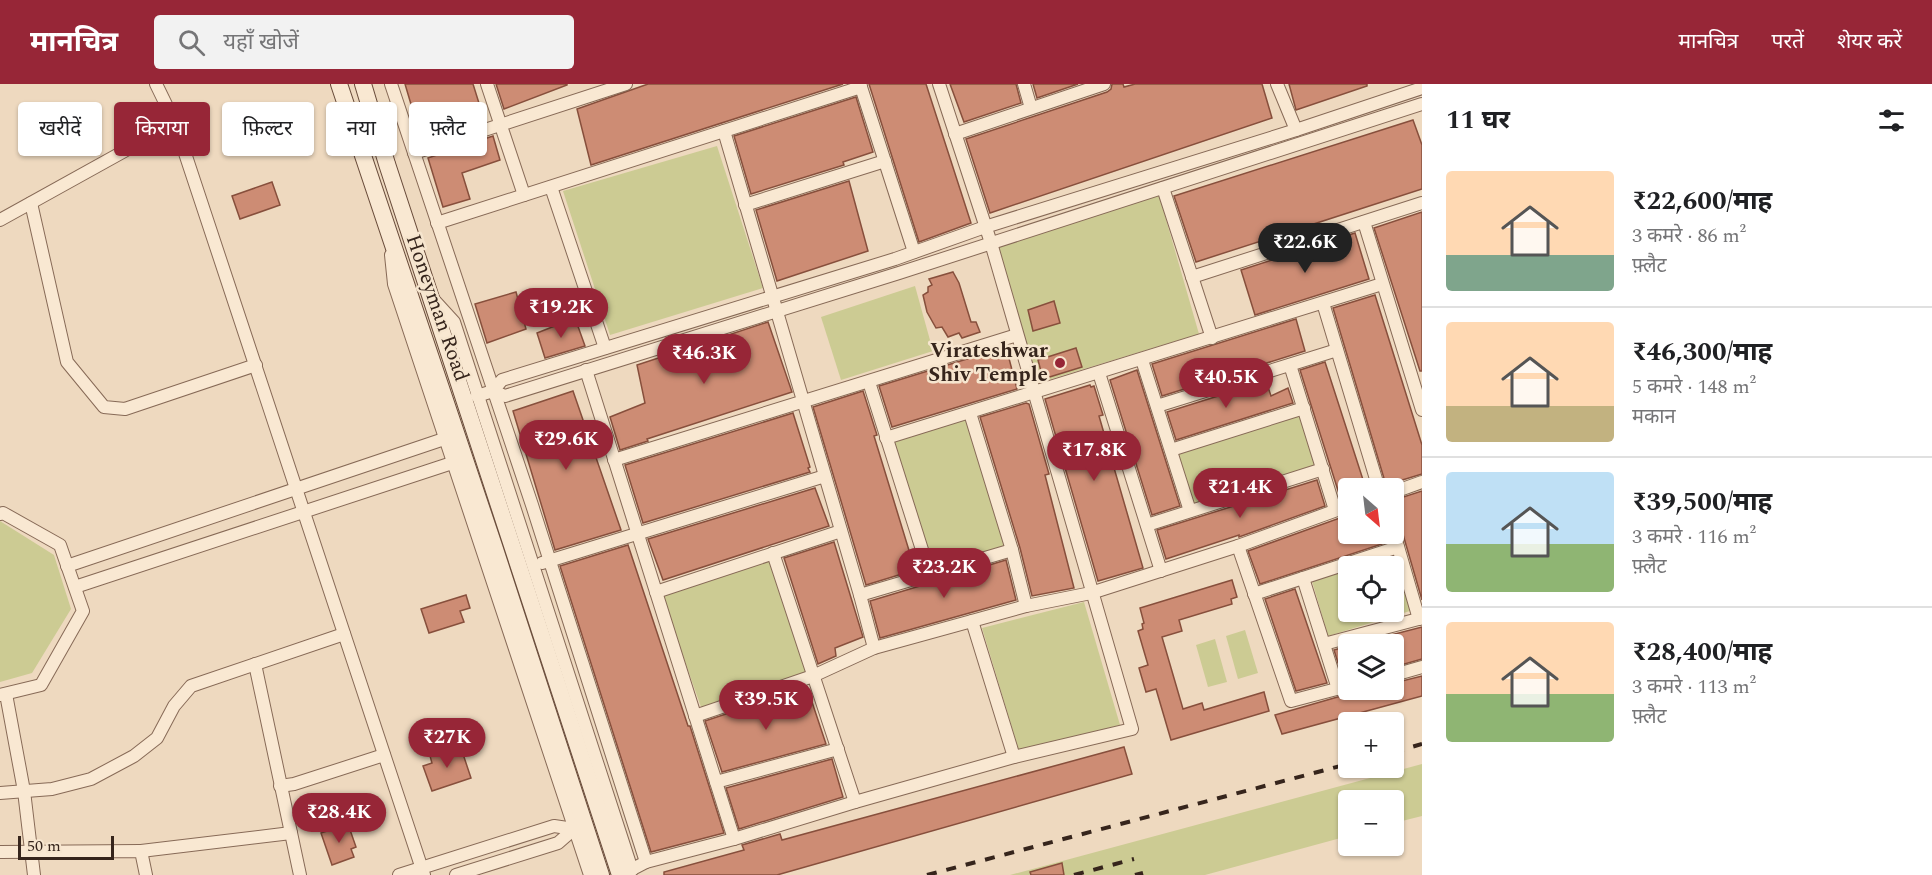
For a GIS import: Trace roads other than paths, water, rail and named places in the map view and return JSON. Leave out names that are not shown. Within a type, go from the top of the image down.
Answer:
[{"type":"street","points":[[156,84],[165,102]]},
{"type":"street","name":"Honeyman Road","points":[[339,84],[389,236],[502,544]]},
{"type":"street","points":[[363,84],[430,296],[601,875]]},
{"type":"street","points":[[391,84],[409,138]]},
{"type":"street","points":[[487,84],[524,195]]},
{"type":"street","points":[[487,129],[587,90],[626,84]]},
{"type":"street","points":[[624,873],[646,862],[734,839],[855,802],[1014,757],[1132,729],[991,243],[939,84]]},
{"type":"street","points":[[1024,84],[1031,108]]},
{"type":"street","points":[[955,134],[1104,84]]},
{"type":"street","points":[[1278,84],[1296,130]]},
{"type":"street","points":[[437,223],[860,86],[914,252]]},
{"type":"street","points":[[477,396],[493,391],[502,380],[914,252],[1422,88]]},
{"type":"street","points":[[493,391],[505,396],[1080,215],[1422,104]]},
{"type":"street","points":[[723,131],[874,648]]},
{"type":"street","points":[[0,220],[116,156]]},
{"type":"street","points":[[187,156],[423,871]]},
{"type":"street","points":[[415,156],[646,862]]},
{"type":"street","points":[[745,205],[885,161]]},
{"type":"street","points":[[551,187],[605,348]]},
{"type":"street","points":[[1163,188],[1212,338]]},
{"type":"street","points":[[31,203],[67,362],[104,407],[126,409],[255,365]]},
{"type":"street","points":[[1192,277],[1422,203]]},
{"type":"street","points":[[1051,207],[1080,215]]},
{"type":"street","points":[[1364,222],[1422,410]]},
{"type":"street","points":[[389,236],[394,284],[590,875]]},
{"type":"street","points":[[886,438],[1382,284]]},
{"type":"street","points":[[430,296],[454,322],[533,567],[624,873]]},
{"type":"street","points":[[454,322],[463,301]]},
{"type":"street","points":[[1323,303],[1376,478]]},
{"type":"street","points":[[614,460],[1017,335]]},
{"type":"street","points":[[1157,406],[1337,350]]},
{"type":"street","points":[[1142,360],[1190,511]]},
{"type":"street","points":[[1290,365],[1335,510]]},
{"type":"street","points":[[586,370],[734,839]]},
{"type":"street","points":[[1099,373],[1161,571]]},
{"type":"street","points":[[869,382],[930,575]]},
{"type":"street","points":[[1170,450],[1304,408]]},
{"type":"street","points":[[970,413],[1012,550],[1026,606]]},
{"type":"street","points":[[67,566],[444,439]]},
{"type":"street","points":[[75,587],[452,463]]},
{"type":"street","points":[[1146,525],[1323,469]]},
{"type":"street","points":[[533,567],[548,560],[825,476]]},
{"type":"street","points":[[1404,488],[1422,482]]},
{"type":"street","points":[[695,716],[813,676],[874,648],[1026,606],[1091,593],[1238,546],[1338,509]]},
{"type":"street","points":[[0,514],[3,513],[60,545],[83,611],[41,685],[3,694],[24,791],[34,875]]},
{"type":"street","points":[[656,592],[841,531]]},
{"type":"street","points":[[502,544],[624,873]]},
{"type":"street","points":[[1324,644],[1420,618],[1397,544]]},
{"type":"street","points":[[1238,546],[1291,701],[1338,689]]},
{"type":"street","points":[[1254,594],[1398,547]]},
{"type":"street","points":[[860,595],[1012,550]]},
{"type":"street","points":[[773,554],[855,802]]},
{"type":"street","points":[[1303,578],[1324,644],[1338,676]]},
{"type":"street","points":[[972,621],[1014,757]]},
{"type":"street","points":[[0,793],[52,789],[91,779],[134,756],[158,738],[174,706],[190,686],[344,634]]},
{"type":"street","points":[[255,664],[300,875]]},
{"type":"street","points":[[1404,672],[1422,667]]},
{"type":"street","points":[[716,782],[838,749]]},
{"type":"street","points":[[280,786],[294,784],[384,755]]},
{"type":"street","points":[[399,875],[423,871],[554,826],[574,829]]},
{"type":"street","points":[[456,875],[558,843],[574,829]]},
{"type":"street","points":[[0,852],[141,851],[291,833]]},
{"type":"street","points":[[141,851],[146,875]]},
{"type":"railway","points":[[1404,749],[1422,744]]},
{"type":"railway","points":[[927,875],[1338,767]]},
{"type":"railway","points":[[1074,875],[1134,859]]},
{"type":"railway","points":[[1135,875],[1143,873]]},
{"type":"place","name":"Virateshwar Shiv Temple","points":[[1060,363]]}]
